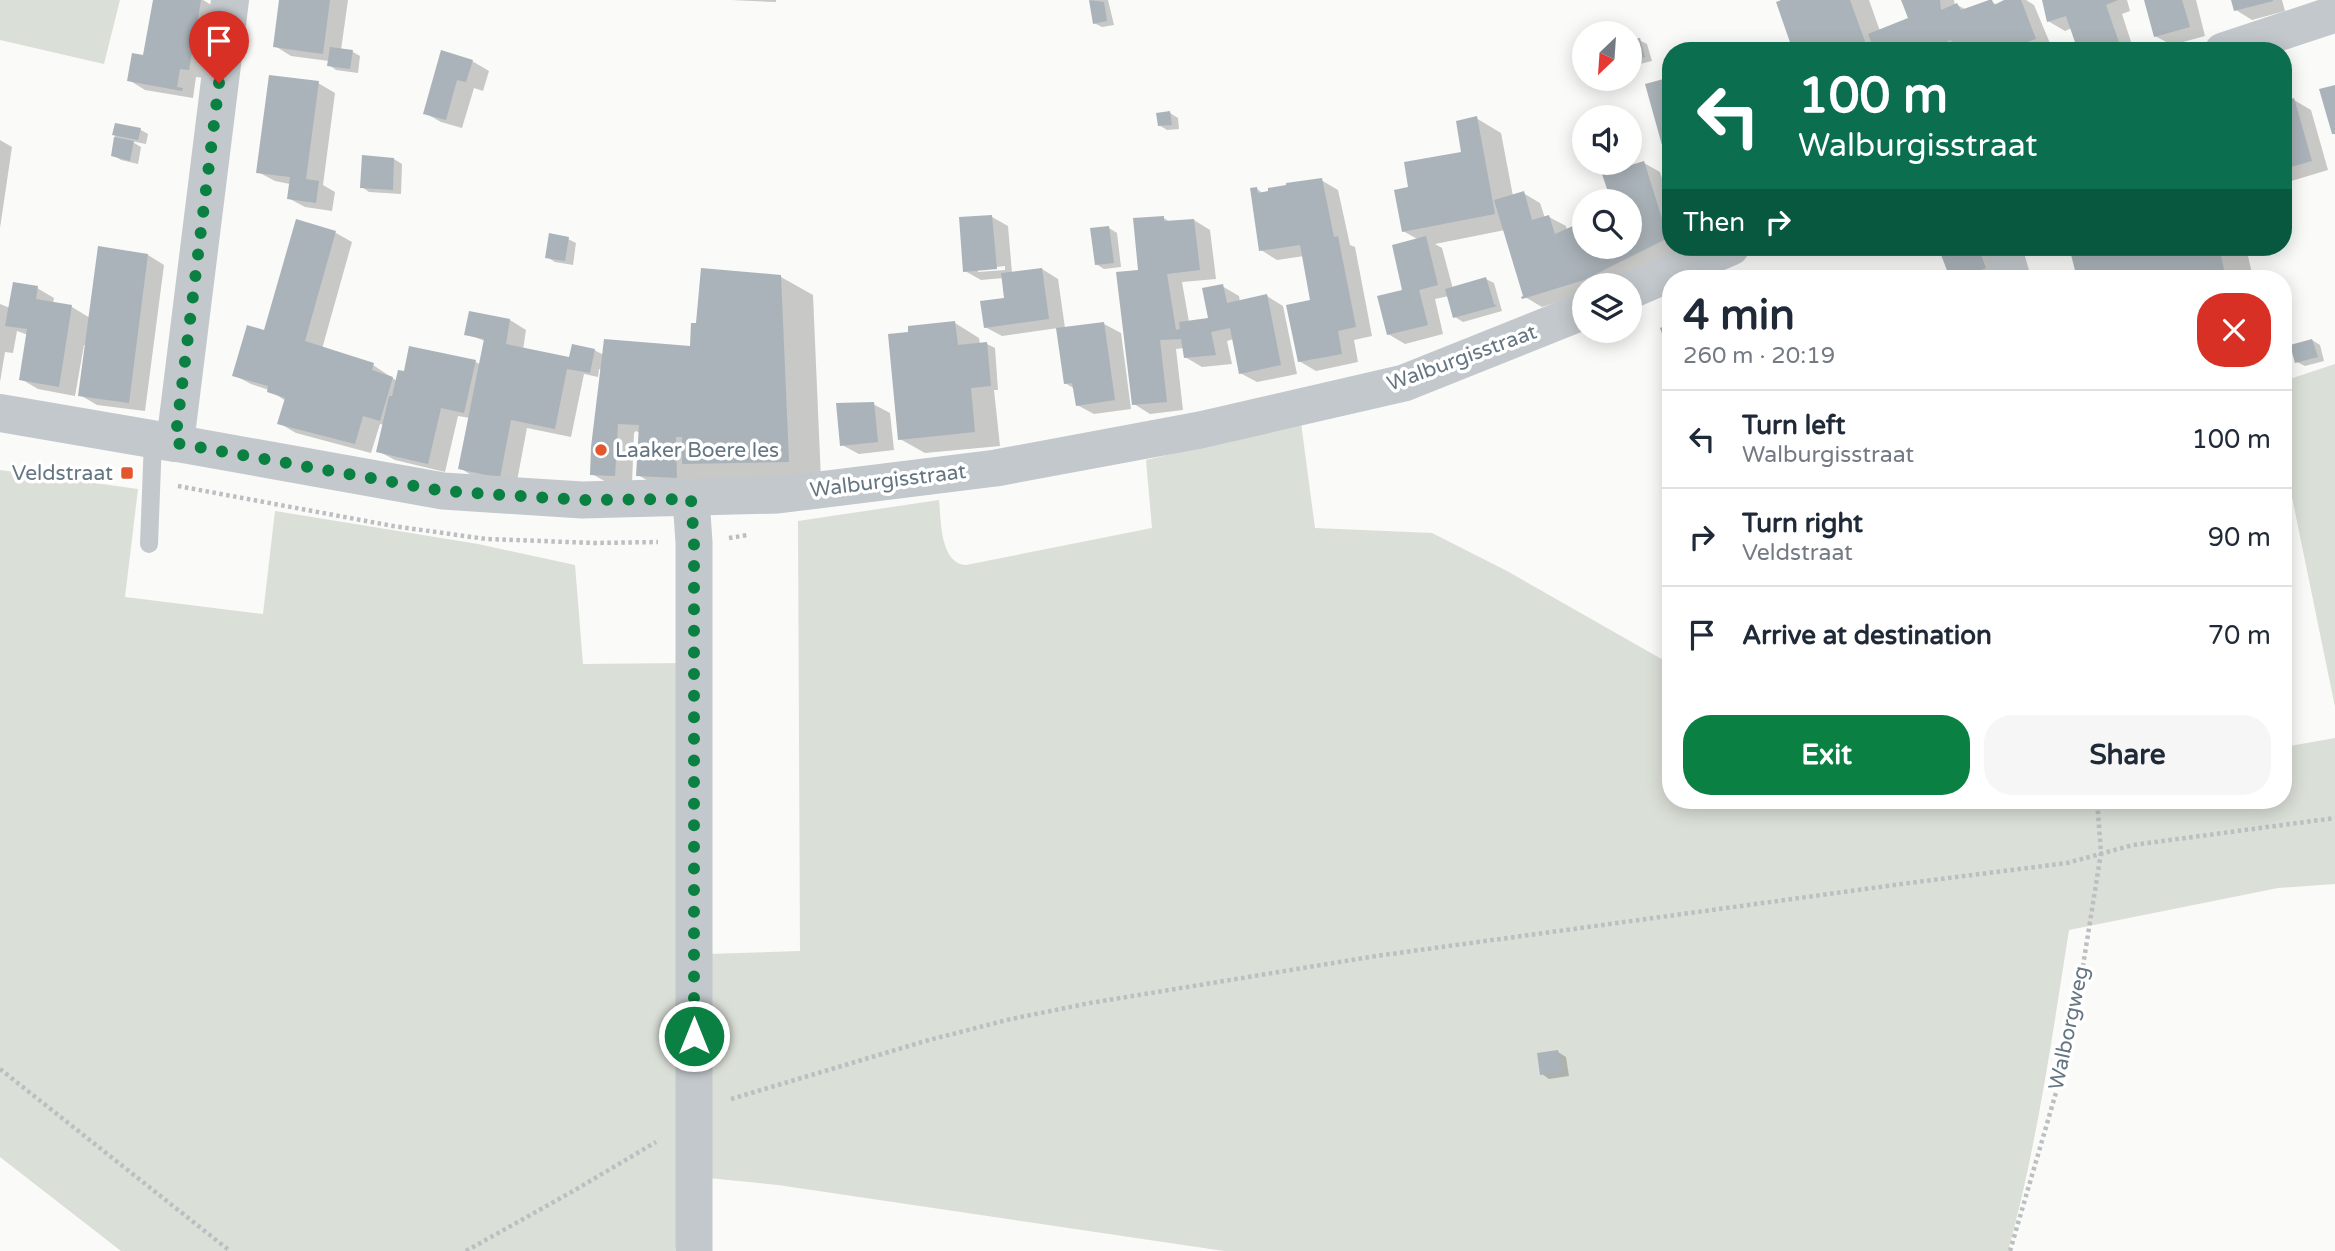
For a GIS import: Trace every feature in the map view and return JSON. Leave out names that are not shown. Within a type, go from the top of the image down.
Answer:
[{"type":"street","points":[[0,413],[164,441],[230,0]]},
{"type":"street","points":[[2250,42],[2335,14]]},
{"type":"street","points":[[1678,270],[1710,256]]},
{"type":"street","points":[[1642,285],[1662,277]]},
{"type":"street","name":"Walburgisstraat","points":[[164,441],[443,491],[582,500],[778,495],[996,468],[1200,430],[1404,383],[1572,316]]},
{"type":"street","points":[[691,499],[694,542],[694,1251]]},
{"type":"lane","points":[[149,544],[164,441]]},
{"type":"path","name":"Walborgweg","points":[[2010,1251],[2071,1041],[2101,853],[2098,809]]},
{"type":"path","points":[[466,1251],[734,1098],[929,1040],[1010,1019],[1090,1003],[1376,956],[2067,863],[2133,845],[2335,818]]},
{"type":"path","points":[[0,1069],[230,1251]]},
{"type":"shaded area","points":[[0,0],[120,0],[104,64],[0,40]]},
{"type":"shaded area","points":[[2335,364],[2335,707],[2292,497],[2292,378]]},
{"type":"shaded area","points":[[1301,423],[1315,528],[1432,533],[1507,571],[1662,659],[1662,809],[2292,809],[2292,746],[2335,738],[2335,884],[2278,888],[2069,930],[2036,1132],[2008,1251],[1224,1251],[778,1185],[708,1178],[707,954],[800,951],[798,521],[939,500],[947,549],[957,563],[966,565],[1152,528],[1146,460]]},
{"type":"shaded area","points":[[0,470],[138,489],[125,597],[263,614],[275,511],[478,544],[575,565],[583,664],[684,663],[684,1202],[675,1251],[121,1251],[0,1157]]},
{"type":"building","points":[[153,0],[201,0],[189,70],[180,69],[177,87],[183,88],[182,91],[127,81],[132,53],[143,55]]},
{"type":"building","points":[[279,0],[330,0],[323,54],[273,47]]},
{"type":"building","points":[[1089,0],[1104,2],[1107,21],[1093,24]]},
{"type":"building","points":[[1850,0],[1865,42],[1790,42],[1776,2]]},
{"type":"building","points":[[1901,0],[1940,0],[1941,10],[1957,3],[1961,10],[1989,0],[1992,0],[1994,5],[2004,0],[2021,0],[2036,39],[2027,42],[1871,42],[1868,34],[1908,18]]},
{"type":"building","points":[[2042,0],[2118,0],[2106,5],[2119,42],[2075,42],[2066,16],[2047,22]]},
{"type":"building","points":[[2144,0],[2182,0],[2190,27],[2154,37]]},
{"type":"building","points":[[2231,0],[2273,0],[2273,1],[2234,11]]},
{"type":"building","points":[[330,47],[353,50],[350,69],[327,66]]},
{"type":"building","points":[[441,50],[473,60],[466,82],[457,80],[446,120],[423,114]]},
{"type":"building","points":[[269,75],[319,81],[306,179],[319,181],[316,203],[287,199],[290,177],[256,173]]},
{"type":"building","points":[[1662,79],[1662,145],[1645,84]]},
{"type":"building","points":[[2335,85],[2335,134],[2332,134],[2319,89]]},
{"type":"building","points":[[2292,99],[2312,161],[2292,167]]},
{"type":"building","points":[[1170,111],[1172,125],[1158,126],[1156,113]]},
{"type":"building","points":[[1477,116],[1495,214],[1402,232],[1394,190],[1408,187],[1404,162],[1461,152],[1456,121]]},
{"type":"building","points":[[115,123],[141,128],[138,140],[112,135]]},
{"type":"building","points":[[114,137],[134,141],[130,161],[111,156]]},
{"type":"building","points":[[362,155],[394,158],[393,190],[360,188]]},
{"type":"building","points":[[1644,161],[1662,219],[1662,241],[1642,251],[1642,189],[1607,189],[1602,175],[1642,175]]},
{"type":"building","points":[[1322,178],[1334,237],[1338,236],[1356,327],[1338,331],[1342,354],[1298,362],[1286,305],[1310,300],[1300,245],[1259,251],[1250,188],[1257,187],[1258,193],[1286,183]]},
{"type":"building","points":[[1524,191],[1532,220],[1549,215],[1555,234],[1572,226],[1572,259],[1626,259],[1598,273],[1572,273],[1572,284],[1522,299],[1494,200]]},
{"type":"building","points":[[992,215],[997,269],[963,272],[959,217]]},
{"type":"building","points":[[1164,216],[1164,221],[1194,219],[1200,270],[1167,274],[1176,330],[1180,329],[1179,322],[1208,318],[1202,288],[1223,284],[1227,303],[1267,294],[1281,365],[1239,374],[1230,328],[1211,332],[1216,355],[1184,358],[1181,339],[1160,340],[1167,402],[1132,405],[1116,272],[1138,270],[1133,218]]},
{"type":"building","points":[[296,219],[336,231],[305,341],[374,363],[372,370],[393,377],[380,421],[363,416],[355,444],[277,424],[285,398],[267,392],[268,386],[232,376],[247,325],[264,330]]},
{"type":"building","points":[[1109,226],[1114,263],[1095,265],[1090,228]]},
{"type":"building","points":[[549,233],[569,237],[565,261],[545,258]]},
{"type":"building","points":[[1426,236],[1438,285],[1419,290],[1428,325],[1387,335],[1377,296],[1402,290],[1392,245]]},
{"type":"building","points":[[98,246],[148,254],[129,403],[78,396]]},
{"type":"building","points":[[1941,256],[1981,256],[1986,268],[1981,270],[1947,270]]},
{"type":"building","points":[[2071,256],[2221,256],[2224,270],[2075,270]]},
{"type":"building","points":[[701,268],[781,275],[789,462],[682,464],[682,437],[676,437],[677,478],[636,476],[639,425],[618,424],[615,476],[590,475],[604,339],[690,346],[691,323],[696,323]]},
{"type":"building","points":[[1042,268],[1049,319],[984,328],[980,301],[1004,298],[1001,273]]},
{"type":"building","points":[[1486,277],[1497,306],[1453,318],[1445,289]]},
{"type":"building","points":[[13,282],[38,286],[36,299],[72,305],[59,387],[19,380],[27,329],[5,326]]},
{"type":"building","points":[[469,311],[510,319],[506,344],[569,357],[572,344],[595,349],[590,373],[567,369],[555,429],[511,420],[500,478],[458,469],[484,339],[464,335]]},
{"type":"building","points":[[955,321],[958,345],[987,342],[991,386],[971,388],[975,432],[898,440],[888,334],[908,332],[908,326]]},
{"type":"building","points":[[1104,322],[1115,400],[1076,406],[1072,383],[1064,384],[1056,328]]},
{"type":"building","points":[[2312,339],[2318,357],[2295,363],[2292,344]]},
{"type":"building","points":[[409,346],[476,360],[464,413],[441,408],[428,464],[376,452],[389,396],[392,396],[398,370],[404,371]]},
{"type":"building","points":[[874,402],[878,442],[840,446],[836,403]]},
{"type":"building","points":[[1558,1050],[1562,1072],[1540,1075],[1537,1053]]},
{"type":"place","name":"Laaker Boere Ies","points":[[601,450]]},
{"type":"place","name":"Veldstraat","points":[[127,473]]},
{"type":"route","points":[[219,83],[175,443],[443,491],[582,500],[691,499],[694,542],[694,1036]]}]
